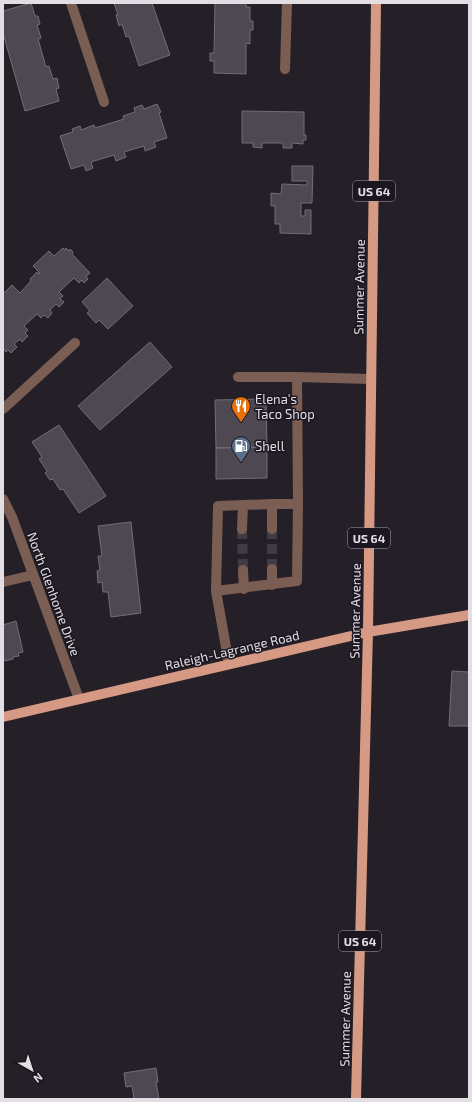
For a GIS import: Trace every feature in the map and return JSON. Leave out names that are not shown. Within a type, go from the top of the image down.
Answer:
[{"type":"main road","name":"Summer Avenue","points":[[356,1099],[368,632],[376,3]]},
{"type":"main road","name":"Raleigh-Lagrange Road","points":[[3,717],[368,632],[469,614]]},
{"type":"street","points":[[71,3],[104,102]]},
{"type":"street","points":[[285,69],[287,3]]},
{"type":"street","points":[[3,409],[75,343]]},
{"type":"street","points":[[238,377],[371,379]]},
{"type":"street","points":[[216,591],[297,581],[297,377]]},
{"type":"street","name":"North Glenhome Drive","points":[[3,499],[12,517],[79,699]]},
{"type":"street","points":[[272,504],[272,529]]},
{"type":"street","points":[[229,664],[216,591],[218,506],[298,504]]},
{"type":"street","points":[[242,529],[243,505]]},
{"type":"street","points":[[272,569],[272,585]]},
{"type":"street","points":[[243,570],[244,588]]},
{"type":"street","points":[[3,582],[34,575]]},
{"type":"building","points":[[31,3],[35,16],[38,16],[40,24],[37,25],[41,38],[38,39],[46,67],[49,66],[53,79],[57,78],[59,88],[56,89],[59,101],[25,111],[3,33],[3,11]]},
{"type":"building","points":[[114,3],[152,3],[170,55],[139,66],[129,36],[126,37],[122,24],[119,26],[116,15],[118,15]]},
{"type":"building","points":[[215,3],[246,3],[246,7],[250,7],[250,21],[253,21],[253,30],[250,30],[250,44],[246,43],[246,74],[214,73],[214,61],[210,61],[210,53],[214,53]]},
{"type":"building","points":[[157,104],[161,112],[159,113],[167,138],[154,142],[156,147],[145,151],[144,146],[124,152],[126,157],[116,161],[114,155],[91,162],[93,168],[86,171],[84,165],[71,169],[60,136],[73,132],[72,129],[80,126],[81,130],[94,125],[95,128],[124,119],[123,116],[135,112],[134,108],[142,105],[144,109]]},
{"type":"building","points":[[242,111],[304,112],[304,135],[306,135],[306,140],[303,140],[303,144],[292,143],[292,148],[283,148],[283,143],[262,143],[262,148],[253,147],[253,143],[242,143]]},
{"type":"building","points":[[292,166],[313,166],[312,203],[301,203],[301,216],[305,216],[305,210],[311,210],[311,234],[280,233],[280,224],[275,224],[275,206],[271,206],[271,193],[281,194],[282,184],[307,185],[307,181],[292,181]]},
{"type":"building","points":[[63,248],[65,250],[66,248],[69,251],[70,249],[73,252],[72,254],[90,273],[86,276],[88,279],[84,283],[82,280],[79,283],[74,278],[59,292],[63,296],[60,299],[64,302],[59,307],[56,304],[50,310],[52,313],[48,318],[44,315],[41,318],[37,314],[24,326],[28,330],[25,333],[28,336],[22,342],[20,339],[14,344],[17,347],[11,353],[8,350],[6,352],[3,348],[3,294],[12,285],[20,293],[37,272],[39,274],[40,273],[33,266],[49,251],[54,256]]},
{"type":"building","points":[[107,278],[133,306],[108,329],[99,320],[96,323],[87,313],[90,311],[82,302]]},
{"type":"building","points":[[150,342],[172,367],[100,430],[78,406]]},
{"type":"building","name":"Elena's Taco Shop","points":[[266,399],[267,447],[216,448],[215,400]]},
{"type":"building","points":[[59,425],[106,496],[79,513],[63,489],[60,490],[53,479],[50,480],[45,473],[47,471],[39,459],[42,457],[32,442]]},
{"type":"building","name":"Shell","points":[[267,447],[267,478],[216,479],[216,448]]},
{"type":"building","points":[[131,522],[141,613],[111,617],[108,592],[103,592],[102,582],[98,583],[97,571],[100,570],[98,556],[102,556],[98,526]]},
{"type":"building","points":[[16,621],[23,652],[18,653],[19,656],[13,657],[13,659],[5,661],[3,657],[3,625]]},
{"type":"building","points":[[452,671],[469,672],[469,726],[449,726]]},
{"type":"building","points":[[156,1068],[158,1082],[156,1082],[159,1099],[134,1099],[132,1086],[126,1087],[124,1073]]},
{"type":"tunnel","points":[[242,529],[243,570]]},
{"type":"tunnel","points":[[272,529],[272,569]]},
{"type":"place","name":"Elena's Taco Shop","points":[[241,423]]},
{"type":"place","name":"Shell","points":[[241,463]]}]
